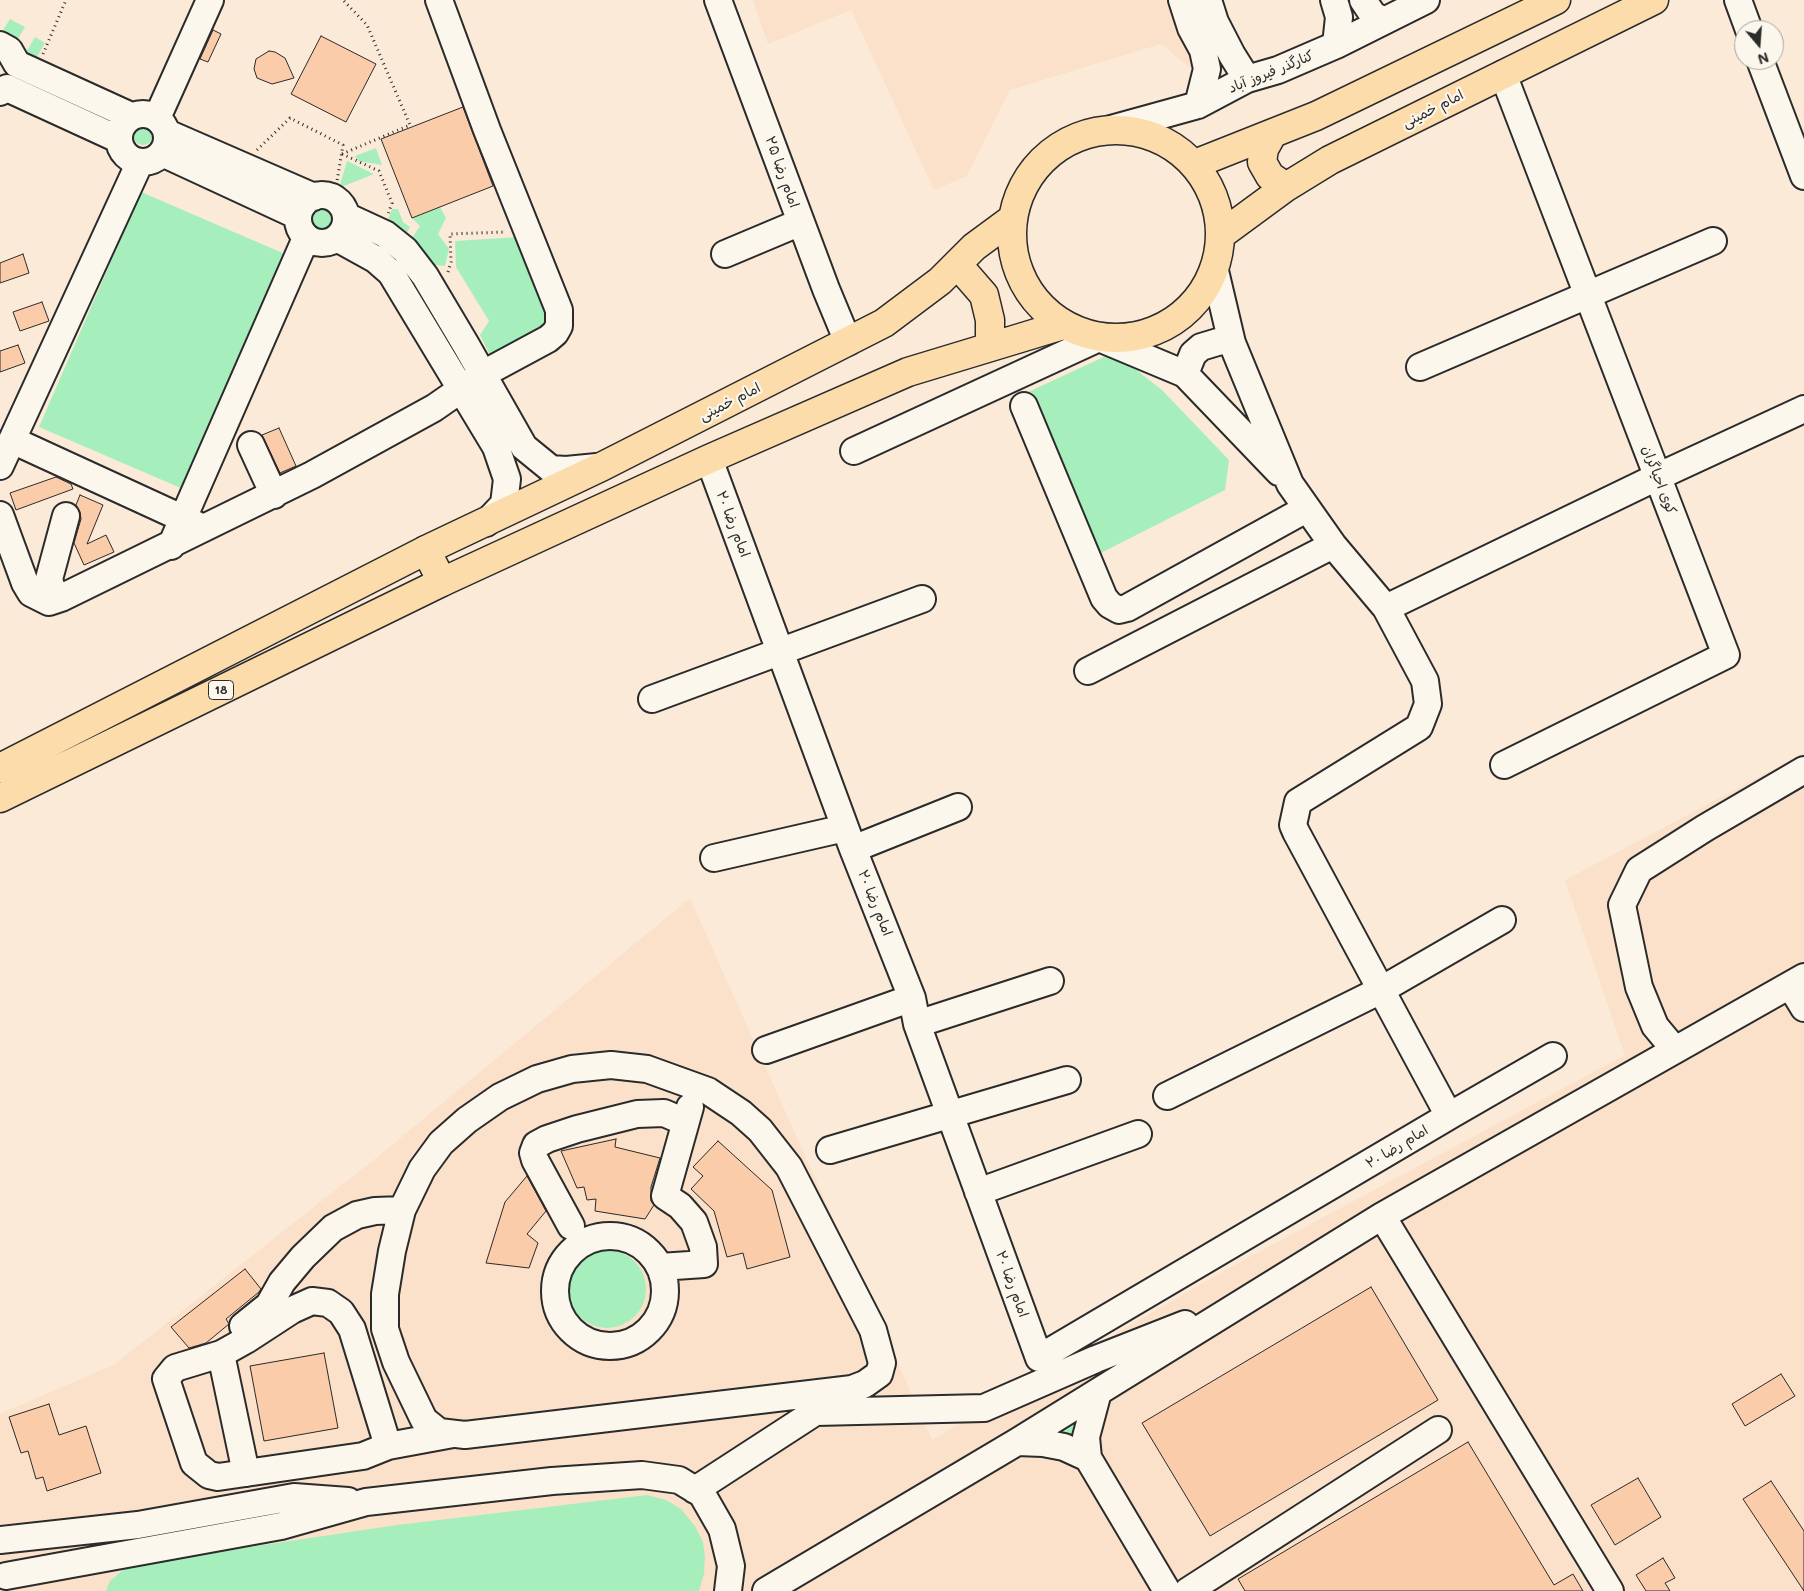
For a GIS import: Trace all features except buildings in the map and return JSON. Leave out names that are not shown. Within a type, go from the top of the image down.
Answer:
[{"type":"main road","points":[[1195,164],[1316,116],[1556,0]]},
{"type":"main road","name":"امام خمینی","points":[[1222,234],[1286,187],[1330,160],[1654,0]]},
{"type":"main road","points":[[1110,129],[1142,132],[1171,144],[1195,164],[1209,185],[1219,209],[1222,234],[1215,271],[1196,302],[1168,325],[1135,337],[1099,338],[1063,325],[1043,310],[1027,291],[1017,268],[1012,244],[1012,219],[1023,185],[1045,157],[1076,137],[1110,129]]},
{"type":"main road","points":[[1273,133],[1264,148],[1262,162],[1270,176],[1286,187]]},
{"type":"main road","name":"امام خمینی","points":[[426,550],[603,466],[884,323],[940,281],[974,248],[1012,219]]},
{"type":"main road","points":[[957,264],[984,295],[990,320],[990,346]]},
{"type":"main road","points":[[426,550],[442,582],[709,459],[908,372],[1063,325]]},
{"type":"main road","name":"18","points":[[0,768],[426,550]]},
{"type":"main road","name":"18","points":[[0,798],[442,582]]},
{"type":"street","points":[[143,137],[196,0]]},
{"type":"street","points":[[0,466],[6,441],[143,137],[210,0]]},
{"type":"street","points":[[0,516],[25,583],[31,593],[49,602],[55,600],[186,531],[274,495],[434,408],[483,374],[548,339],[560,326],[559,310],[487,130],[440,0]]},
{"type":"street","name":"امام رضا ۲۵","points":[[718,0],[848,342]]},
{"type":"street","points":[[1182,0],[1191,28],[1203,50],[1207,69],[1198,105]]},
{"type":"street","points":[[1208,0],[1215,22],[1247,79]]},
{"type":"street","points":[[1334,0],[1339,17],[1336,45]]},
{"type":"street","points":[[1363,0],[1368,10],[1384,21]]},
{"type":"street","name":"کنارگذر فیروز آباد","points":[[1110,129],[1198,105],[1247,79],[1278,70],[1336,45],[1426,0]]},
{"type":"street","points":[[1738,0],[1745,20]]},
{"type":"street","points":[[0,45],[9,50],[17,64],[35,72],[143,137],[322,221],[381,232],[404,250],[431,287],[524,447],[538,461],[551,469],[566,470],[603,466]]},
{"type":"street","points":[[1764,70],[1804,176]]},
{"type":"street","name":"کوی احیاگران","points":[[1503,74],[1726,655],[1504,765]]},
{"type":"street","points":[[0,92],[7,88],[143,137],[242,166],[375,259],[391,273],[496,447],[507,479],[504,504],[486,523]]},
{"type":"street","points":[[186,531],[322,221]]},
{"type":"street","points":[[725,254],[801,222]]},
{"type":"street","points":[[1420,367],[1713,241]]},
{"type":"street","points":[[1215,271],[1232,343],[1290,484],[1333,545],[1386,608],[1425,681],[1428,704],[1426,715],[1419,727],[1298,802],[1294,816],[1296,832],[1449,1116],[1553,1056]]},
{"type":"street","points":[[854,451],[1099,338],[1185,374],[1290,484]]},
{"type":"street","points":[[1185,374],[1192,354],[1200,347],[1221,341],[1232,343]]},
{"type":"street","points":[[443,360],[466,345]]},
{"type":"street","points":[[1024,406],[1104,598],[1110,606],[1119,610],[1127,608],[1306,509]]},
{"type":"street","points":[[1386,608],[1657,477],[1804,409]]},
{"type":"street","points":[[6,441],[186,531]]},
{"type":"street","points":[[251,445],[274,495]]},
{"type":"street","name":"امام رضا ۲۰","points":[[709,459],[849,839],[912,998],[917,1024],[1039,1358],[1449,1116]]},
{"type":"street","points":[[55,600],[49,579],[66,516]]},
{"type":"street","points":[[1088,671],[1333,545]]},
{"type":"street","points":[[652,699],[922,599]]},
{"type":"street","points":[[1675,1050],[1655,1026],[1639,987],[1622,905],[1639,870],[1705,828],[1804,770]]},
{"type":"street","points":[[714,858],[849,839],[958,807]]},
{"type":"street","points":[[1167,1096],[1381,990],[1502,920]]},
{"type":"street","points":[[917,1024],[1050,981]]},
{"type":"street","points":[[766,1591],[1018,1442],[1382,1216],[1797,981],[1804,1008]]},
{"type":"street","points":[[766,1050],[912,998]]},
{"type":"street","points":[[611,1065],[647,1068],[695,1086],[708,1090],[741,1113],[760,1130],[789,1167],[869,1322],[882,1363],[878,1374],[866,1384],[852,1388],[788,1397],[465,1435],[439,1432],[424,1420],[399,1370],[385,1329],[385,1294],[392,1251],[402,1210],[422,1169],[441,1143],[467,1120],[500,1097],[537,1079],[572,1069],[611,1065]]},
{"type":"street","points":[[830,1150],[1067,1080]]},
{"type":"street","points":[[660,1267],[704,1264],[703,1247],[694,1222],[680,1206],[665,1196],[695,1086]]},
{"type":"street","points":[[572,1226],[534,1160],[533,1153],[536,1145],[547,1139],[577,1129],[637,1114],[664,1113],[685,1122]]},
{"type":"street","points":[[978,1192],[1138,1134]]},
{"type":"street","points":[[402,1210],[375,1211],[357,1215],[333,1228],[303,1256],[282,1282],[269,1305],[248,1324],[226,1342],[175,1368],[166,1379],[194,1464],[209,1475],[218,1477],[363,1456],[388,1446],[453,1434]]},
{"type":"street","points":[[1382,1216],[1610,1591]]},
{"type":"street","points":[[614,1236],[633,1241],[649,1251],[660,1267],[665,1285],[664,1304],[656,1322],[643,1336],[626,1344],[606,1346],[590,1342],[575,1334],[563,1320],[556,1305],[557,1279],[559,1271],[568,1256],[581,1244],[597,1238],[614,1236]]},
{"type":"street","points":[[807,1418],[984,1408],[1096,1359],[1246,1300]]},
{"type":"street","points":[[226,1342],[246,1340],[292,1310],[312,1301],[328,1303],[341,1312],[352,1328],[388,1446]]},
{"type":"street","points":[[226,1342],[246,1473]]},
{"type":"street","points":[[695,1490],[852,1388]]},
{"type":"street","points":[[1098,1392],[1086,1437],[1088,1458],[1167,1591]]},
{"type":"street","points":[[788,1397],[807,1418]]},
{"type":"street","points":[[1188,1591],[1438,1430]]},
{"type":"street","points":[[1018,1442],[1064,1447],[1088,1458]]},
{"type":"street","points":[[9,1581],[280,1526],[366,1502],[552,1481],[642,1476],[679,1480],[702,1494],[722,1529],[731,1566],[728,1591]]},
{"type":"street","points":[[0,1540],[138,1525],[294,1497],[366,1502]]},
{"type":"path","points":[[35,72],[66,0]]},
{"type":"path","points":[[342,154],[410,125],[367,25],[343,0]]},
{"type":"path","points":[[242,166],[290,118],[343,145],[322,221]]},
{"type":"path","points":[[342,154],[380,171],[392,203],[381,232]]},
{"type":"path","points":[[431,287],[448,274],[451,262],[450,234],[528,231]]},
{"type":"shaded area","points":[[753,0],[1173,0],[1197,67],[1195,72],[1161,44],[1010,90],[967,176],[934,190],[851,10],[768,44]]},
{"type":"shaded area","points":[[1804,753],[1804,1591],[0,1591],[0,1414],[115,1364],[381,1154],[690,898],[932,1440],[1229,1268],[1625,1055],[1565,880]]},
{"type":"green space","points":[[10,19],[25,27],[15,44],[0,35]]},
{"type":"green space","points":[[35,37],[45,43],[34,62],[24,56]]},
{"type":"green space","points":[[139,125],[147,125],[153,131],[153,139],[147,145],[139,145],[133,139],[133,131]]},
{"type":"green space","points":[[376,148],[382,165],[358,161],[355,156]]},
{"type":"green space","points":[[347,161],[374,174],[339,188]]},
{"type":"green space","points":[[141,192],[285,254],[183,489],[39,427]]},
{"type":"green space","points":[[322,207],[332,214],[333,218],[326,228],[322,229],[312,222],[311,218],[318,208]]},
{"type":"green space","points":[[440,207],[446,218],[438,234],[449,249],[445,266],[428,264],[410,241],[420,226],[412,218]]},
{"type":"green space","points":[[392,209],[398,209],[403,222],[410,227],[405,236],[386,225]]},
{"type":"green space","points":[[519,237],[549,312],[548,324],[491,357],[480,335],[489,321],[456,267],[455,241]]},
{"type":"green space","points":[[1106,356],[1135,369],[1162,390],[1229,460],[1225,490],[1095,556],[1026,393]]},
{"type":"green space","points":[[607,1250],[622,1253],[635,1261],[643,1274],[646,1289],[643,1304],[635,1317],[622,1325],[607,1328],[592,1325],[579,1317],[571,1304],[568,1289],[571,1274],[579,1261],[592,1253]]},
{"type":"green space","points":[[1075,1421],[1076,1439],[1056,1433]]},
{"type":"green space","points":[[647,1495],[666,1500],[681,1509],[695,1526],[703,1542],[705,1557],[704,1574],[699,1591],[106,1591],[110,1581],[129,1565],[397,1525]]}]
